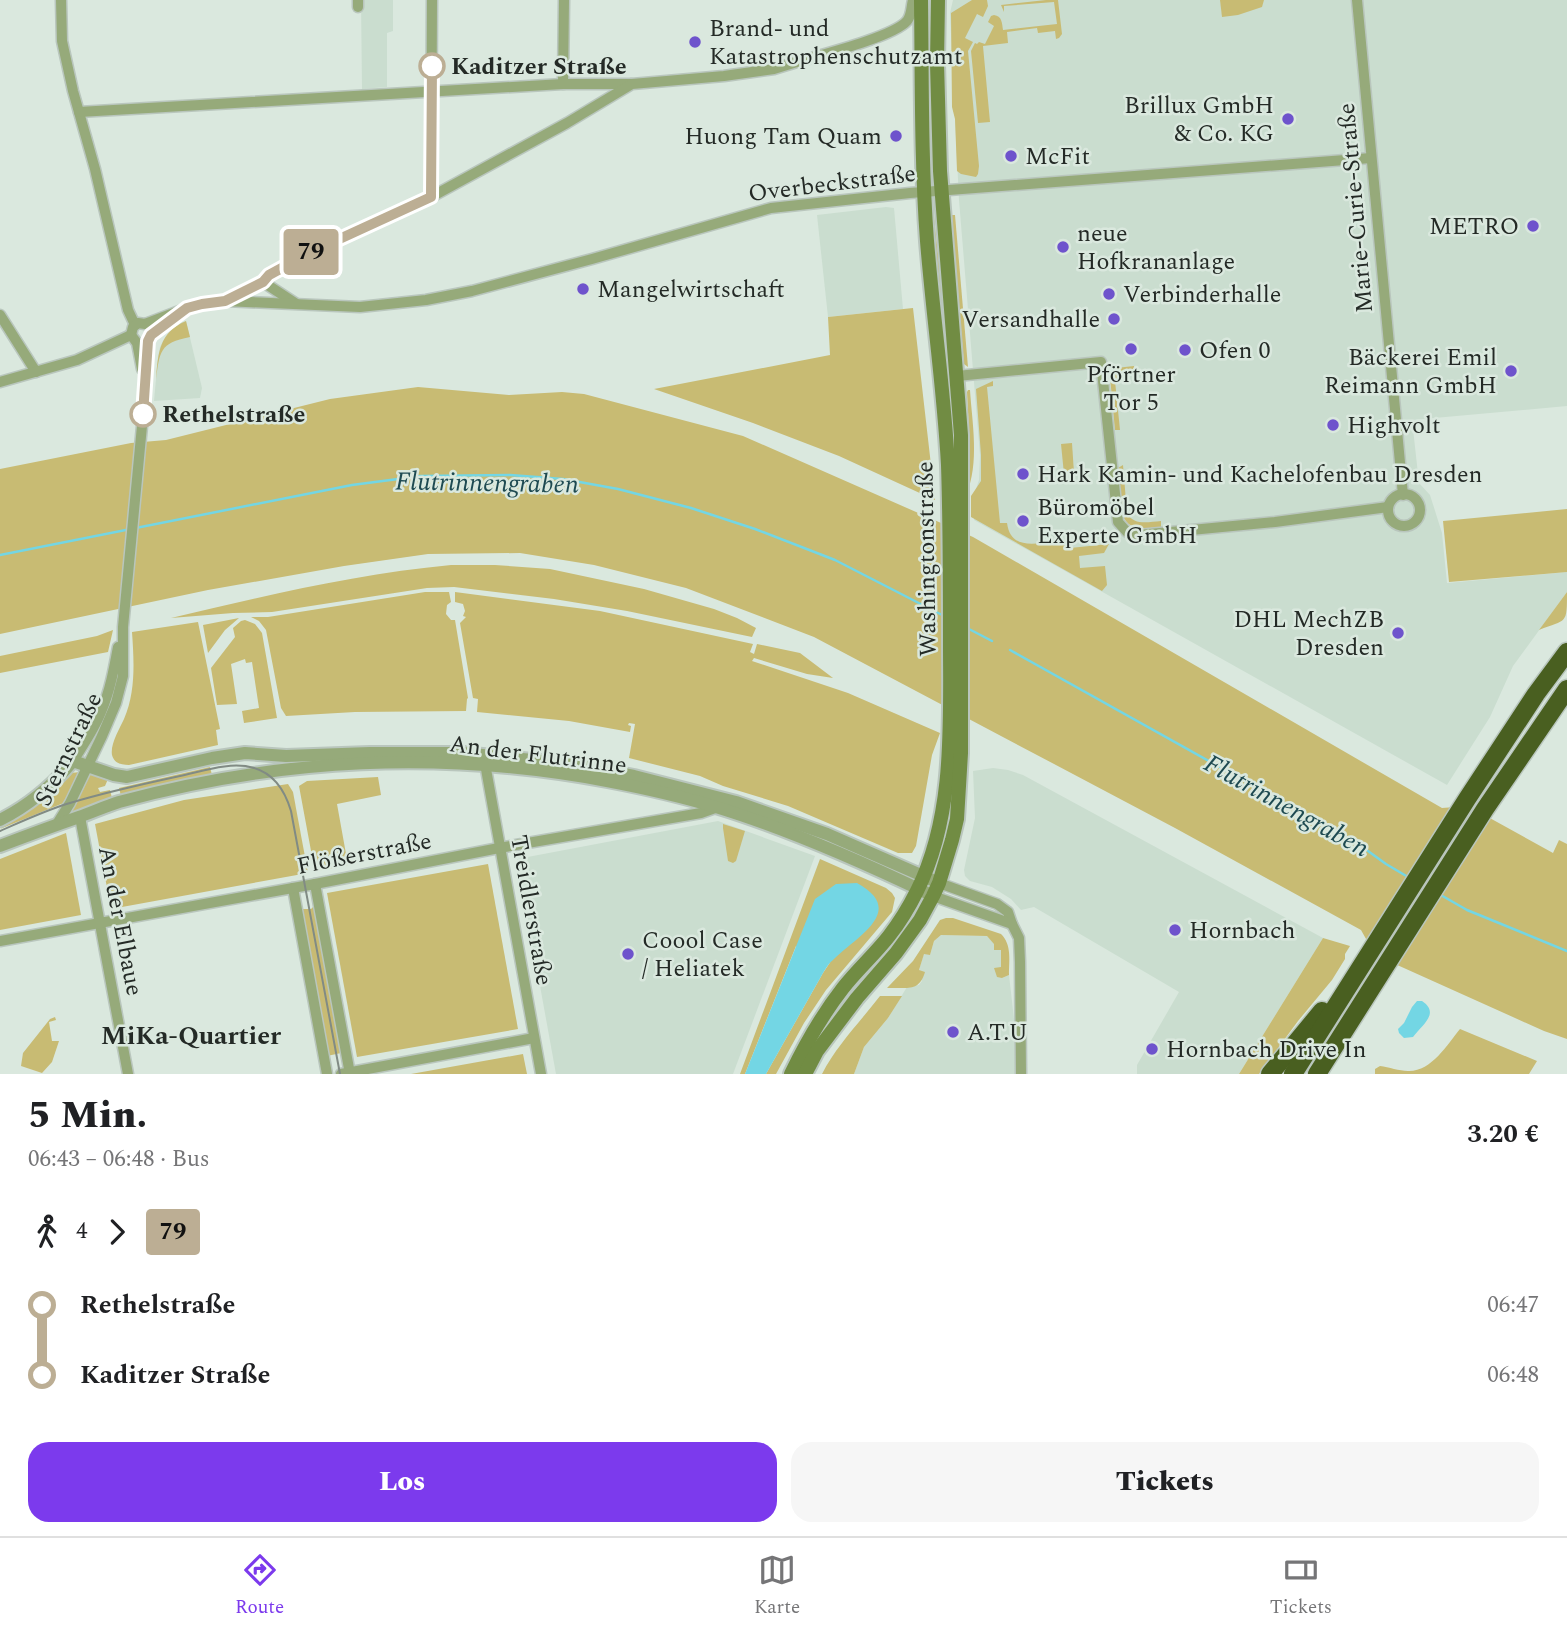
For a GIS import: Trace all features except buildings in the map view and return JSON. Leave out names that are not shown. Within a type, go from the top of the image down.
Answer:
[{"type":"highway","points":[[1293,1074],[1467,799],[1567,652]]},
{"type":"highway","points":[[1317,1074],[1485,809],[1567,689]]},
{"type":"highway","points":[[1270,1074],[1355,975]]},
{"type":"main road","name":"Washingtonstraße","points":[[920,0],[924,192],[929,267],[955,512]]},
{"type":"main road","name":"Washingtonstraße","points":[[805,1074],[817,1051],[908,937],[936,889],[957,819],[960,785],[956,728],[955,512],[961,435],[938,127],[937,0]]},
{"type":"main road","name":"Washingtonstraße","points":[[791,1074],[821,1019],[844,987],[888,938],[904,915],[921,882],[938,831],[956,728]]},
{"type":"street","points":[[61,0],[62,41],[128,310],[140,324],[150,329],[149,338]]},
{"type":"street","points":[[431,197],[432,0]]},
{"type":"street","points":[[563,84],[564,0]]},
{"type":"street","points":[[79,112],[563,84],[632,84],[724,76],[774,68],[869,40],[898,28],[907,21],[913,0]]},
{"type":"street","name":"Marie-Curie-Straße","points":[[1357,0],[1402,495],[1412,497],[1418,505],[1419,514],[1414,522],[1405,526],[1396,524],[1389,517],[1388,508]]},
{"type":"street","points":[[898,28],[913,30],[921,36]]},
{"type":"street","points":[[187,308],[142,344],[134,339],[131,329],[140,324],[187,308],[225,301],[263,282],[269,275],[311,252],[431,197],[564,125],[632,84]]},
{"type":"street","name":"Overbeckstraße","points":[[225,301],[360,307],[426,300],[472,291],[592,259],[771,208],[924,192],[1371,158]]},
{"type":"street","points":[[263,282],[296,304]]},
{"type":"street","points":[[0,315],[36,372]]},
{"type":"street","name":"Sternstraße","points":[[0,846],[57,824],[70,803],[116,703],[123,676],[123,630],[149,338]]},
{"type":"street","points":[[0,382],[77,360],[134,339]]},
{"type":"street","name":"Sternstraße","points":[[134,339],[144,383]]},
{"type":"street","points":[[957,376],[1101,362],[1118,522],[1127,532],[1139,535],[1388,508],[1393,499],[1402,495]]},
{"type":"street","name":"Sternstraße","points":[[0,820],[45,790],[73,761],[102,711],[123,630]]},
{"type":"street","name":"An der Flutrinne","points":[[73,761],[127,777],[244,753],[286,756],[420,752],[572,764],[736,802],[827,834],[921,882]]},
{"type":"street","name":"An der Flutrinne","points":[[57,824],[167,790],[288,769],[371,762],[485,759],[646,789],[717,807],[921,882]]},
{"type":"street","name":"Treidlerstraße","points":[[485,759],[541,1074]]},
{"type":"street","name":"Flößerstraße","points":[[0,941],[701,813],[736,802]]},
{"type":"street","name":"An der Elbaue","points":[[80,817],[128,1074]]},
{"type":"street","points":[[921,882],[1012,924],[1018,938],[1020,962],[1021,1074]]},
{"type":"street","points":[[315,884],[347,1073],[534,1038]]},
{"type":"street","points":[[293,888],[327,1074]]},
{"type":"shaded area","points":[[361,0],[393,0],[393,31],[387,33],[387,87],[362,89]]},
{"type":"shaded area","points":[[953,0],[1567,0],[1567,406],[1412,420],[1419,483],[1430,495],[1442,533],[1447,583],[1567,572],[1567,592],[1513,666],[1490,717],[1447,785],[974,520],[974,495],[979,480],[980,455],[959,200],[950,13]]},
{"type":"shaded area","points":[[972,0],[987,0],[988,6],[983,17],[977,14],[965,38],[973,42],[968,51],[979,166],[976,177],[957,171],[952,107],[951,13]]},
{"type":"shaded area","points":[[1058,0],[1062,34],[1059,38],[1056,39],[1055,31],[1038,33],[1037,28],[1007,32],[1008,43],[983,46],[990,122],[978,123],[971,51],[975,43],[985,44],[994,26],[988,22],[994,15],[1000,18],[1003,30],[1057,24],[1054,2],[1004,6],[1004,12],[1001,5]]},
{"type":"shaded area","points":[[1220,0],[1264,0],[1262,7],[1222,17]]},
{"type":"shaded area","points":[[894,208],[903,309],[828,317],[817,215]]},
{"type":"shaded area","points":[[951,215],[955,215],[968,367],[964,364]]},
{"type":"shaded area","points":[[930,217],[934,217],[952,373],[956,425],[957,511]]},
{"type":"shaded area","points":[[913,308],[935,500],[839,456],[654,389],[830,355],[828,317]]},
{"type":"shaded area","points":[[186,321],[202,388],[200,398],[154,401],[160,347],[180,323]]},
{"type":"shaded area","points":[[186,321],[190,337],[172,342],[163,350],[156,379],[159,353],[165,338],[170,331]]},
{"type":"shaded area","points":[[1134,366],[1134,372],[1120,374],[1115,381],[1120,430],[1115,430],[1110,377],[1116,368]]},
{"type":"shaded area","points":[[993,381],[993,386],[987,387],[1000,523],[1007,523],[1011,535],[1024,543],[1069,543],[1070,548],[1109,544],[1104,553],[1079,556],[1080,568],[1105,566],[1107,585],[1102,591],[971,517],[971,496],[981,481],[976,389]]},
{"type":"shaded area","points":[[418,387],[509,395],[562,392],[584,394],[743,436],[973,537],[1442,808],[1468,806],[1553,853],[1559,840],[1567,844],[1567,1039],[1375,955],[1361,930],[814,637],[686,588],[594,565],[520,553],[428,554],[208,590],[0,634],[0,469],[131,443],[166,440],[330,399]]},
{"type":"shaded area","points":[[968,390],[974,456],[966,495],[970,452]]},
{"type":"shaded area","points":[[1072,443],[1074,473],[1064,474],[1061,444]]},
{"type":"shaded area","points":[[1123,465],[1127,513],[1137,522],[1161,521],[1161,527],[1138,528],[1125,520],[1122,514],[1118,468]]},
{"type":"shaded area","points":[[1567,509],[1567,572],[1449,582],[1443,521]]},
{"type":"shaded area","points":[[451,565],[550,569],[644,589],[714,609],[756,628],[752,637],[627,611],[454,587],[427,588],[272,612],[171,618],[345,580]]},
{"type":"shaded area","points":[[425,592],[449,592],[451,602],[447,605],[446,614],[451,620],[455,620],[468,698],[466,711],[286,716],[281,708],[266,630],[259,621],[251,617],[268,617]]},
{"type":"shaded area","points":[[455,592],[600,611],[753,644],[750,652],[754,654],[757,644],[800,653],[833,678],[807,674],[754,658],[752,661],[848,693],[940,733],[932,755],[916,846],[912,853],[898,853],[788,806],[700,776],[629,758],[635,724],[629,723],[630,732],[569,721],[477,712],[478,699],[473,698],[460,623],[466,617],[463,616],[465,611],[463,604],[455,602]]},
{"type":"shaded area","points":[[1567,592],[1564,619],[1539,630]]},
{"type":"shaded area","points":[[239,618],[225,630],[208,653],[203,625]]},
{"type":"shaded area","points":[[245,620],[255,624],[262,633],[277,718],[244,723],[242,711],[259,708],[252,662],[246,663],[245,659],[231,664],[237,704],[217,705],[211,668],[235,637],[233,628]]},
{"type":"shaded area","points":[[198,622],[220,729],[216,730],[218,745],[129,765],[118,763],[113,758],[112,751],[131,698],[134,665],[132,632]]},
{"type":"shaded area","points":[[113,630],[108,652],[0,673],[0,656],[97,636]]},
{"type":"shaded area","points":[[210,767],[212,775],[121,796],[119,788]]},
{"type":"shaded area","name":"Hornbach","points":[[993,768],[1023,775],[1323,938],[1239,1074],[1137,1074],[1137,1065],[1179,992],[1034,907],[1021,910],[1011,899],[992,887],[970,881],[965,876],[975,818],[973,771]]},
{"type":"shaded area","points":[[80,772],[66,802],[0,829],[71,773]]},
{"type":"shaded area","points":[[89,772],[108,779],[105,786],[98,788],[100,792],[110,790],[113,802],[72,815],[71,810]]},
{"type":"shaded area","points":[[378,777],[381,795],[337,804],[348,865],[317,871],[314,867],[299,786],[307,781]]},
{"type":"shaded area","points":[[288,784],[293,792],[308,873],[111,909],[95,824],[184,800]]},
{"type":"shaded area","points":[[718,821],[815,856],[733,1074],[556,1074],[517,859]]},
{"type":"shaded area","points":[[723,824],[745,831],[736,861],[733,863],[728,861]]},
{"type":"shaded area","points":[[66,833],[81,915],[0,930],[0,859]]},
{"type":"shaded area","points":[[820,859],[886,888],[895,898],[892,912],[826,990],[776,1074],[766,1074],[831,961],[796,946],[745,1074],[740,1074]]},
{"type":"shaded area","points":[[488,864],[518,1029],[357,1057],[327,893]]},
{"type":"shaded area","points":[[314,906],[341,1053],[327,1056],[299,909],[311,909]]},
{"type":"shaded area","points":[[946,918],[1001,934],[1008,948],[1009,975],[997,977],[994,968],[1001,967],[1001,950],[994,950],[994,944],[987,936],[941,935],[934,941],[930,955],[924,954],[919,970],[925,972],[919,983],[911,988],[887,988],[913,961],[940,920]]},
{"type":"shaded area","points":[[941,935],[987,936],[1001,950],[1002,978],[1009,975],[1014,1019],[1015,1074],[854,1074],[864,1047],[888,1018],[907,987],[919,985],[922,981],[919,970],[924,953],[930,955],[934,941]]},
{"type":"shaded area","points":[[1323,938],[1350,946],[1345,959],[1332,980],[1259,1074],[1239,1074]]},
{"type":"shaded area","points":[[880,996],[902,996],[864,1047],[854,1074],[822,1074],[842,1043]]},
{"type":"shaded area","points":[[55,1017],[56,1020],[49,1022],[52,1041],[59,1041],[52,1062],[42,1073],[21,1066],[23,1053],[50,1019]]},
{"type":"shaded area","points":[[1460,1029],[1537,1061],[1529,1074],[1375,1074],[1375,1069],[1380,1066],[1408,1071],[1424,1067],[1438,1056]]},
{"type":"shaded area","points":[[523,1054],[527,1074],[411,1074]]},
{"type":"water","points":[[857,883],[872,893],[878,904],[878,914],[873,923],[828,966],[766,1074],[745,1074],[815,899],[836,884]]},
{"type":"water","points":[[1417,1001],[1427,1005],[1430,1014],[1413,1037],[1404,1038],[1398,1029]]},
{"type":"waterway","name":"Flutrinnengraben","points":[[0,555],[352,485],[421,476],[510,475],[563,479],[618,489],[691,508],[835,560],[946,617]]},
{"type":"waterway","name":"Flutrinnengraben","points":[[967,628],[992,641]]},
{"type":"waterway","name":"Flutrinnengraben","points":[[1010,650],[1361,846],[1408,877]]},
{"type":"waterway","name":"Flutrinnengraben","points":[[1439,894],[1467,910],[1567,951]]},
{"type":"tram line","points":[[0,831],[70,803],[207,769],[245,766],[268,774],[282,790],[291,811],[340,1074]]},
{"type":"bus line","name":"79","points":[[143,414],[148,341],[151,335],[169,321],[187,308],[225,301],[263,282],[269,275],[311,252],[431,197],[432,66]]},
{"type":"place","name":"Brand- und Katastrophenschutzamt","points":[[695,42]]},
{"type":"place","name":"Kaditzer Straße","points":[[432,66]]},
{"type":"place","name":"Brillux GmbH & Co. KG","points":[[1288,119]]},
{"type":"place","name":"Huong Tam Quam","points":[[896,136]]},
{"type":"place","name":"McFit","points":[[1011,156]]},
{"type":"place","name":"METRO","points":[[1533,226]]},
{"type":"place","name":"neue Hofkrananlage","points":[[1063,247]]},
{"type":"place","name":"Mangelwirtschaft","points":[[583,289]]},
{"type":"place","name":"Verbinderhalle","points":[[1109,294]]},
{"type":"place","name":"Versandhalle","points":[[1114,319]]},
{"type":"place","name":"Pförtner Tor 5","points":[[1131,349]]},
{"type":"place","name":"Ofen 0","points":[[1185,350]]},
{"type":"place","name":"Bäckerei Emil Reimann GmbH","points":[[1511,371]]},
{"type":"place","name":"Rethelstraße","points":[[143,414]]},
{"type":"place","name":"Highvolt","points":[[1333,425]]},
{"type":"place","name":"Hark Kamin- und Kachelofenbau Dresden","points":[[1023,474]]},
{"type":"place","name":"Büromöbel Experte GmbH","points":[[1023,521]]},
{"type":"place","name":"DHL MechZB Dresden","points":[[1398,633]]},
{"type":"place","name":"Hornbach","points":[[1175,930]]},
{"type":"place","name":"Coool Case / Heliatek","points":[[628,954]]},
{"type":"place","name":"A.T.U","points":[[953,1032]]},
{"type":"place","name":"Hornbach Drive In","points":[[1152,1049]]},
{"type":"district","name":"MiKa-Quartier","points":[[191,1035]]}]
